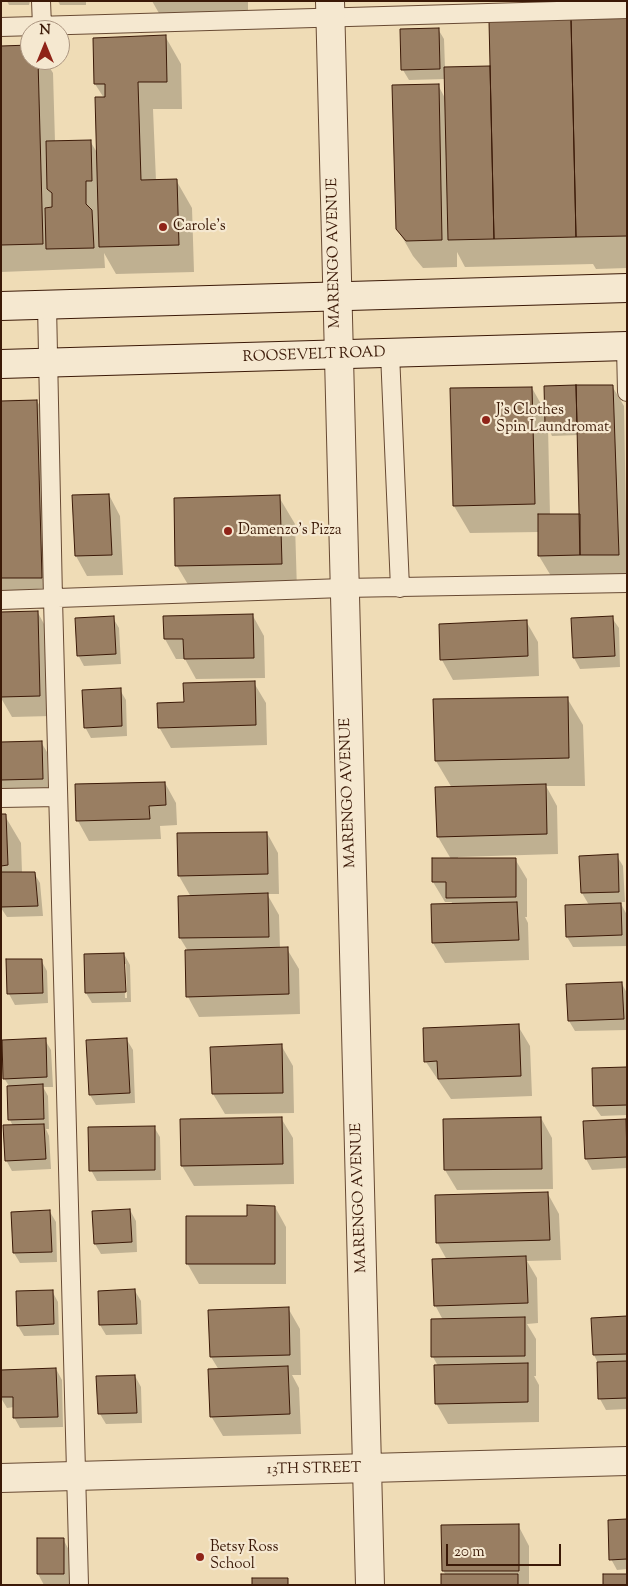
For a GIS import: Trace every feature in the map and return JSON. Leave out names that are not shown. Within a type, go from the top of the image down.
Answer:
[{"type":"street","name":"MARENGO AVENUE","points":[[330,9],[337,355],[370,1585]]},
{"type":"street","points":[[1,306],[627,288]]},
{"type":"street","name":"ROOSEVELT ROAD","points":[[1,364],[626,346]]},
{"type":"street","name":"13TH STREET","points":[[1,1478],[627,1461]]},
{"type":"lane","points":[[41,1],[42,20]]},
{"type":"lane","points":[[70,24],[330,9],[620,6]]},
{"type":"lane","points":[[1,27],[20,27]]},
{"type":"lane","points":[[47,305],[79,1585]]},
{"type":"lane","points":[[626,346],[627,392]]},
{"type":"lane","points":[[390,354],[400,588]]},
{"type":"lane","points":[[1,600],[343,588],[627,583]]},
{"type":"lane","points":[[1,798],[58,796]]},
{"type":"building","points":[[627,17],[627,236],[576,237],[571,19]]},
{"type":"building","points":[[571,19],[576,237],[494,239],[489,21]]},
{"type":"building","points":[[439,28],[440,69],[401,70],[400,29]]},
{"type":"building","points":[[166,35],[167,82],[138,82],[141,180],[177,179],[179,245],[99,247],[95,97],[105,97],[105,84],[94,84],[93,38]]},
{"type":"building","points":[[20,45],[20,70],[38,70],[43,244],[1,245],[1,46]]},
{"type":"building","points":[[490,66],[494,239],[448,240],[444,67]]},
{"type":"building","points":[[439,84],[442,240],[406,241],[396,229],[392,85]]},
{"type":"building","points":[[91,140],[92,181],[86,181],[86,204],[92,210],[94,248],[46,249],[45,208],[52,207],[52,193],[47,189],[46,141]]},
{"type":"building","points":[[576,385],[613,385],[619,555],[580,555]]},
{"type":"building","points":[[576,385],[577,424],[545,425],[544,386]]},
{"type":"building","points":[[532,387],[535,504],[453,506],[450,388]]},
{"type":"building","points":[[37,400],[42,578],[1,578],[1,401]]},
{"type":"building","points":[[109,494],[112,555],[75,556],[72,495]]},
{"type":"building","name":"Damenzo's Pizza","points":[[280,495],[282,564],[175,566],[174,498]]},
{"type":"building","points":[[538,514],[580,514],[580,555],[538,556]]},
{"type":"building","points":[[38,611],[40,696],[1,697],[1,612]]},
{"type":"building","points":[[253,614],[254,658],[184,659],[183,639],[164,639],[163,616]]},
{"type":"building","points":[[114,616],[116,654],[77,656],[75,618]]},
{"type":"building","points":[[613,616],[615,656],[573,658],[571,618]]},
{"type":"building","points":[[527,620],[528,656],[440,660],[439,624]]},
{"type":"building","points":[[255,681],[256,725],[158,728],[157,703],[184,702],[183,683]]},
{"type":"building","points":[[121,688],[122,726],[84,728],[82,690]]},
{"type":"building","points":[[568,697],[569,758],[435,761],[433,699]]},
{"type":"building","points":[[42,741],[43,779],[1,780],[1,742]]},
{"type":"building","points":[[165,782],[166,805],[149,806],[150,819],[76,821],[75,784]]},
{"type":"building","points":[[546,784],[547,834],[437,837],[435,787]]},
{"type":"building","points":[[1,814],[6,814],[8,865],[1,866]]},
{"type":"building","points":[[267,832],[268,874],[178,876],[177,833]]},
{"type":"building","points":[[618,854],[619,892],[581,893],[579,856]]},
{"type":"building","points":[[432,858],[516,858],[516,897],[446,898],[446,882],[432,882]]},
{"type":"building","points":[[1,872],[35,872],[38,906],[1,907]]},
{"type":"building","points":[[268,893],[269,937],[179,938],[178,896]]},
{"type":"building","points":[[517,902],[519,940],[432,943],[431,904]]},
{"type":"building","points":[[621,903],[622,935],[566,937],[565,905]]},
{"type":"building","points":[[288,947],[289,994],[186,997],[185,950]]},
{"type":"building","points":[[124,953],[126,992],[85,993],[84,954]]},
{"type":"building","points":[[6,959],[42,959],[43,993],[7,994]]},
{"type":"building","points":[[622,982],[624,1019],[568,1021],[566,984]]},
{"type":"building","points":[[519,1024],[521,1076],[438,1079],[437,1061],[424,1062],[423,1028]]},
{"type":"building","points":[[46,1038],[47,1077],[3,1079],[2,1040]]},
{"type":"building","points":[[127,1038],[130,1093],[89,1095],[86,1040]]},
{"type":"building","points":[[282,1044],[283,1093],[212,1094],[210,1047]]},
{"type":"building","points":[[627,1067],[627,1105],[593,1106],[592,1068]]},
{"type":"building","points":[[43,1084],[44,1119],[8,1120],[7,1086]]},
{"type":"building","points":[[282,1117],[283,1164],[181,1166],[180,1119]]},
{"type":"building","points":[[541,1117],[542,1169],[444,1170],[443,1119]]},
{"type":"building","points":[[626,1119],[627,1157],[585,1159],[583,1121]]},
{"type":"building","points":[[44,1124],[46,1159],[5,1161],[3,1125]]},
{"type":"building","points":[[155,1126],[155,1170],[89,1171],[88,1127]]},
{"type":"building","points":[[548,1192],[550,1240],[436,1243],[435,1195]]},
{"type":"building","points":[[247,1205],[275,1206],[275,1264],[186,1264],[186,1216],[247,1216]]},
{"type":"building","points":[[130,1209],[132,1242],[94,1244],[92,1211]]},
{"type":"building","points":[[50,1210],[52,1252],[13,1253],[11,1212]]},
{"type":"building","points":[[526,1256],[528,1303],[434,1306],[432,1259]]},
{"type":"building","points":[[135,1289],[137,1324],[99,1325],[98,1291]]},
{"type":"building","points":[[53,1290],[54,1324],[17,1326],[16,1291]]},
{"type":"building","points":[[289,1307],[290,1355],[210,1357],[208,1310]]},
{"type":"building","points":[[627,1316],[627,1354],[593,1355],[591,1318]]},
{"type":"building","points":[[525,1317],[525,1356],[431,1357],[431,1319]]},
{"type":"building","points":[[627,1361],[627,1398],[598,1399],[597,1362]]},
{"type":"building","points":[[528,1363],[528,1402],[435,1404],[434,1365]]},
{"type":"building","points":[[288,1366],[290,1414],[210,1417],[208,1369]]},
{"type":"building","points":[[56,1368],[58,1417],[13,1418],[13,1397],[1,1397],[1,1370]]},
{"type":"building","points":[[135,1375],[137,1413],[98,1414],[96,1376]]},
{"type":"building","points":[[627,1519],[627,1559],[609,1560],[608,1520]]},
{"type":"building","points":[[519,1524],[519,1571],[442,1571],[441,1525]]},
{"type":"building","points":[[37,1538],[64,1538],[64,1574],[37,1574]]},
{"type":"building","points":[[441,1574],[518,1574],[518,1585],[441,1585]]},
{"type":"building","points":[[603,1574],[627,1574],[627,1585],[603,1585]]},
{"type":"building","points":[[252,1578],[288,1578],[288,1585],[252,1585]]},
{"type":"place","name":"Carole's","points":[[163,227]]},
{"type":"place","name":"J's Clothes Spin Laundromat","points":[[486,420]]},
{"type":"place","name":"Damenzo's Pizza","points":[[228,531]]},
{"type":"place","name":"Betsy Ross School","points":[[200,1557]]}]
